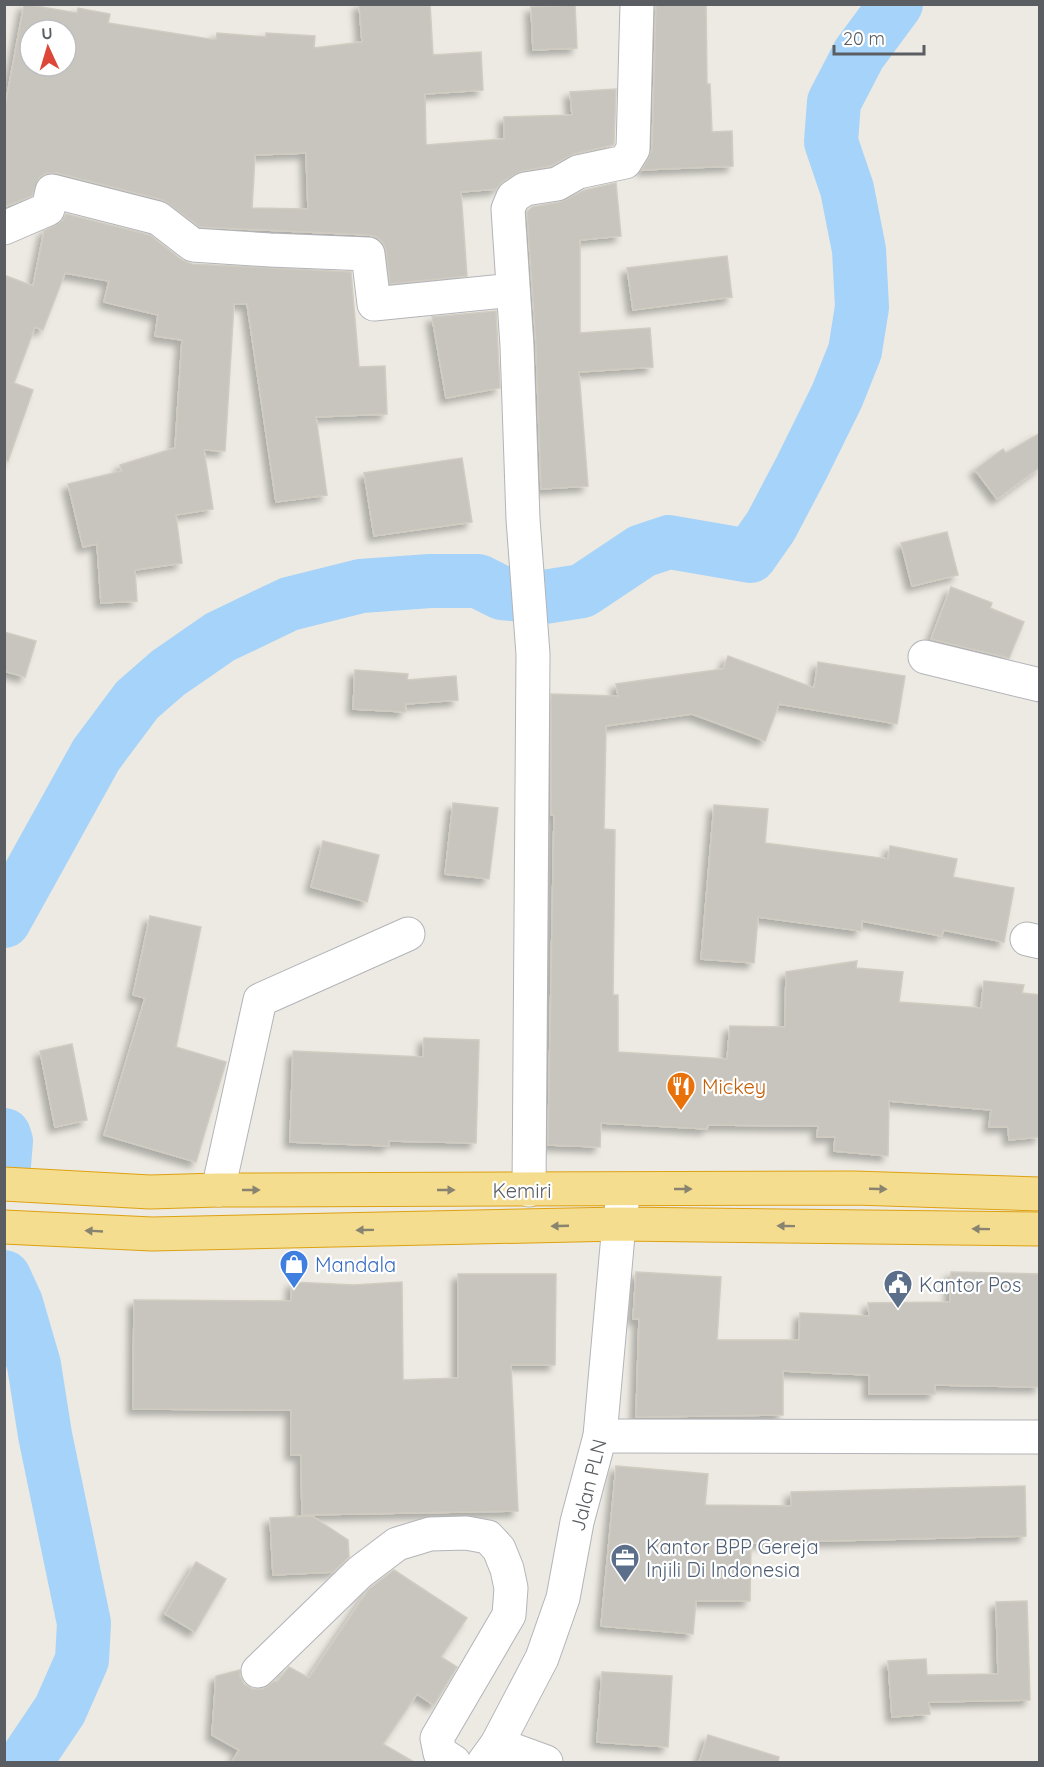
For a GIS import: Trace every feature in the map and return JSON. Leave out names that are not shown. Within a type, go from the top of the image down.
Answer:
[{"type":"highway","name":"Kemiri","points":[[4,1184],[150,1192],[854,1188],[1040,1194]]},
{"type":"highway","name":"Kemiri","points":[[4,1227],[153,1234],[619,1224],[1040,1229]]},
{"type":"street","points":[[529,1190],[533,654],[523,519],[508,209],[513,197],[525,189],[557,184],[578,172],[625,162],[633,149],[637,4]]},
{"type":"street","points":[[4,228],[48,209],[52,191],[158,218],[193,245],[368,254],[374,304],[513,290]]},
{"type":"street","points":[[925,657],[1040,685]]},
{"type":"street","points":[[218,1190],[260,1000],[408,934]]},
{"type":"street","name":"Jalan PLN","points":[[490,1753],[542,1658],[563,1598],[578,1522],[600,1436],[624,1189]]},
{"type":"street","points":[[600,1436],[1040,1437]]},
{"type":"street","points":[[258,1671],[360,1572],[397,1544],[430,1534],[466,1533],[488,1537],[499,1549],[507,1569],[511,1588],[509,1615],[437,1738],[440,1753],[454,1762]]},
{"type":"street","points":[[490,1753],[546,1762]]},
{"type":"building","points":[[24,4],[77,13],[78,8],[110,14],[108,23],[216,40],[217,33],[266,37],[266,33],[315,36],[314,48],[362,42],[359,4],[430,4],[433,55],[481,52],[483,90],[425,94],[426,145],[504,139],[504,117],[572,115],[570,92],[616,89],[613,145],[574,154],[551,166],[522,171],[503,181],[496,189],[461,192],[467,276],[390,284],[386,251],[383,243],[377,237],[200,227],[163,200],[57,173],[47,173],[39,178],[32,196],[4,207],[4,112],[18,36],[18,78],[78,78],[78,18],[21,18]],"holes":[[[306,153],[308,209],[252,208],[255,155]]]},
{"type":"building","points":[[656,4],[706,4],[707,84],[710,84],[712,132],[732,131],[733,166],[642,170],[652,150]]},
{"type":"building","points":[[575,5],[577,48],[533,50],[531,7]]},
{"type":"building","points":[[616,183],[621,236],[580,240],[580,333],[650,328],[653,367],[579,372],[588,486],[541,489],[536,345],[527,212],[532,207],[560,202],[585,190]]},
{"type":"building","points":[[66,214],[150,235],[182,260],[192,264],[351,272],[359,367],[385,366],[387,414],[316,417],[327,495],[276,502],[247,304],[234,304],[225,451],[204,450],[213,509],[176,515],[182,563],[135,570],[137,601],[101,603],[97,544],[83,547],[68,484],[122,471],[120,465],[175,448],[182,340],[155,336],[158,315],[104,302],[109,281],[65,273],[43,330],[35,327],[14,383],[33,390],[8,461],[4,460],[4,275],[33,286],[44,231],[62,221]]},
{"type":"building","points":[[727,256],[732,297],[633,310],[627,268]]},
{"type":"building","points":[[496,311],[500,388],[446,398],[432,317]]},
{"type":"building","points":[[1040,433],[1040,467],[997,499],[975,470],[1003,449],[1006,453]]},
{"type":"building","points":[[462,458],[472,522],[374,536],[364,473]]},
{"type":"building","points":[[947,532],[958,575],[912,586],[901,543]]},
{"type":"building","points":[[951,587],[992,603],[990,608],[1024,622],[1009,658],[931,639]]},
{"type":"building","points":[[4,632],[36,641],[25,677],[4,671]]},
{"type":"building","points":[[728,656],[814,688],[818,662],[905,676],[897,724],[779,704],[765,741],[692,714],[606,726],[604,829],[615,830],[613,995],[618,995],[618,1052],[727,1059],[730,1026],[785,1027],[786,972],[857,961],[856,968],[903,972],[899,1002],[981,1008],[984,981],[1024,985],[1022,993],[1040,995],[1040,1137],[1009,1140],[1008,1127],[989,1127],[991,1110],[889,1101],[888,1156],[834,1151],[835,1137],[817,1137],[818,1126],[708,1125],[707,1129],[601,1123],[600,1147],[548,1145],[554,815],[551,815],[551,694],[618,696],[616,684],[723,669]]},
{"type":"building","points":[[355,670],[408,674],[407,680],[456,676],[458,700],[406,704],[405,712],[353,709]]},
{"type":"building","points":[[453,803],[498,808],[489,879],[445,874]]},
{"type":"building","points":[[714,805],[768,809],[765,843],[888,859],[890,846],[957,859],[953,877],[1014,888],[1004,942],[943,930],[942,936],[862,921],[861,931],[758,917],[754,963],[701,959]]},
{"type":"building","points":[[323,841],[379,855],[367,902],[311,887]]},
{"type":"building","points":[[150,916],[201,927],[176,1047],[226,1062],[196,1162],[104,1135],[145,998],[133,995]]},
{"type":"building","points":[[424,1038],[479,1040],[476,1143],[389,1141],[389,1146],[290,1142],[293,1051],[423,1057]]},
{"type":"building","points":[[72,1044],[87,1120],[55,1127],[40,1051]]},
{"type":"building","points":[[636,1272],[721,1277],[717,1340],[799,1340],[800,1313],[869,1316],[868,1303],[950,1302],[951,1272],[1040,1274],[1040,1387],[935,1385],[935,1394],[869,1394],[869,1375],[783,1371],[783,1415],[636,1417],[639,1319],[633,1319]]},
{"type":"building","points":[[458,1274],[556,1274],[555,1365],[511,1365],[518,1511],[302,1515],[301,1455],[291,1455],[291,1410],[133,1409],[134,1300],[291,1301],[292,1282],[354,1285],[402,1282],[403,1380],[458,1378]]},
{"type":"building","points":[[616,1466],[708,1474],[705,1505],[791,1506],[791,1492],[1025,1486],[1026,1536],[751,1543],[750,1601],[696,1601],[693,1634],[601,1626]]},
{"type":"building","points":[[312,1516],[348,1540],[349,1557],[333,1572],[273,1575],[270,1518]]},
{"type":"building","points":[[196,1562],[226,1579],[195,1632],[165,1614]]},
{"type":"building","points":[[394,1570],[467,1618],[441,1657],[457,1667],[434,1705],[417,1694],[383,1744],[414,1762],[232,1762],[239,1750],[212,1735],[216,1676],[240,1670],[244,1684],[253,1689],[263,1689],[277,1682],[289,1667],[309,1678],[368,1590]]},
{"type":"building","points":[[1027,1601],[1030,1700],[929,1702],[930,1714],[892,1717],[888,1661],[926,1659],[927,1675],[998,1674],[996,1602]]},
{"type":"building","points":[[602,1672],[672,1676],[668,1747],[597,1742]]},
{"type":"building","points":[[708,1735],[779,1757],[778,1762],[699,1762]]},
{"type":"waterway","points":[[4,921],[96,755],[137,700],[168,673],[220,637],[289,604],[361,586],[430,581],[478,581],[502,593],[544,597],[582,591],[642,551],[669,542],[750,556],[771,526],[802,467],[837,396],[855,351],[862,307],[859,250],[847,189],[831,142],[834,102],[859,54],[896,4]]},
{"type":"waterway","points":[[4,1135],[6,1141],[4,1165]]},
{"type":"waterway","points":[[4,1277],[16,1303],[34,1365],[45,1435],[84,1623],[82,1660],[60,1710],[25,1762]]},
{"type":"place","name":"Mickey","points":[[681,1112]]},
{"type":"place","name":"Mandala","points":[[294,1290]]},
{"type":"place","name":"Kantor Pos","points":[[898,1310]]},
{"type":"place","name":"Kantor BPP Gereja Injili Di Indonesia","points":[[625,1584]]}]
